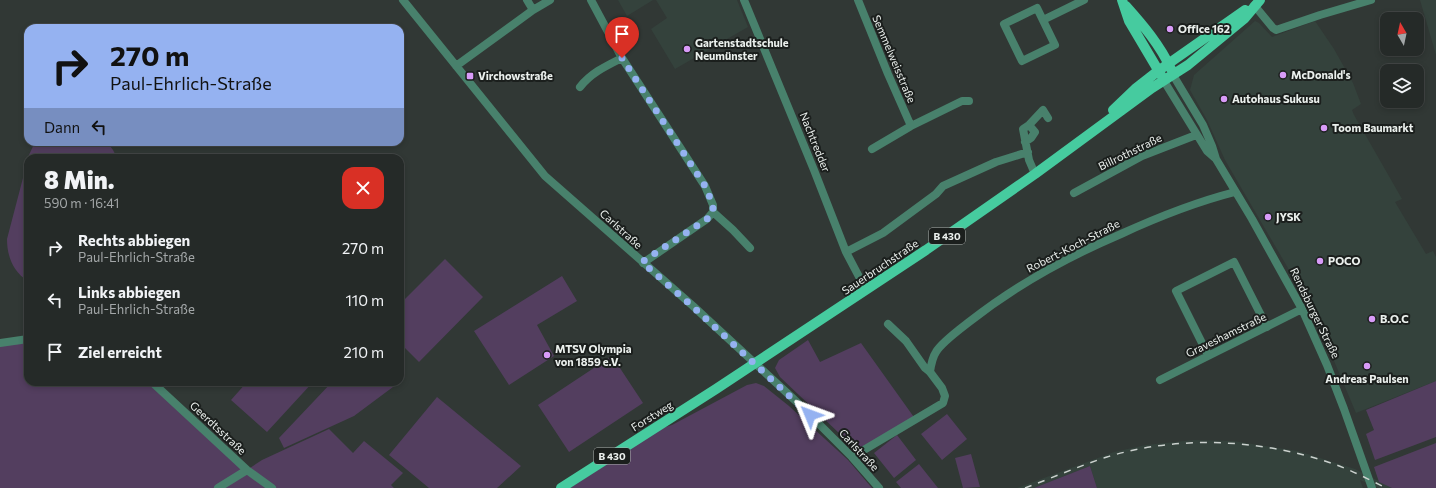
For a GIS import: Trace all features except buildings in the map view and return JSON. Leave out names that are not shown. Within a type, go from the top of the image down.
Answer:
[{"type":"main road","name":"Rendsburger Straße","points":[[1123,2],[1162,52],[1173,75]]},
{"type":"main road","name":"Rendsburger Straße","points":[[1123,2],[1129,21],[1164,81]]},
{"type":"main road","name":"B 430","points":[[1158,71],[1257,3]]},
{"type":"main road","name":"B 430","points":[[1164,81],[1188,65],[1244,18],[1257,3]]},
{"type":"main road","name":"Sauerbruchstraße","points":[[1094,130],[1102,120],[1135,89],[1158,71]]},
{"type":"main road","name":"Sauerbruchstraße","points":[[755,363],[926,250],[1164,81]]},
{"type":"main road","name":"Forstweg","points":[[561,488],[710,394],[755,363]]},
{"type":"street","name":"Carlstraße","points":[[403,0],[545,176],[691,305],[799,404],[852,457],[879,488]]},
{"type":"street","points":[[527,0],[533,10]]},
{"type":"street","points":[[456,66],[533,10],[550,0]]},
{"type":"street","points":[[591,0],[622,58],[705,186],[713,205],[713,212],[704,221],[642,262]]},
{"type":"street","name":"Nachtredder","points":[[744,0],[803,141],[846,252],[866,290]]},
{"type":"street","name":"Semmelweisstraße","points":[[858,0],[911,126]]},
{"type":"street","points":[[1043,20],[1084,0]]},
{"type":"street","points":[[1257,3],[1272,28],[1276,30],[1371,0]]},
{"type":"street","points":[[1037,8],[1043,20],[1055,45],[1022,61],[1004,24],[1037,8]]},
{"type":"street","points":[[580,87],[594,73],[622,58]]},
{"type":"street","name":"Rendsburger Straße","points":[[1173,75],[1203,125],[1216,159],[1252,219],[1302,309],[1327,364],[1372,488]]},
{"type":"street","name":"Rendsburger Straße","points":[[1164,81],[1196,135],[1207,151],[1216,159]]},
{"type":"street","points":[[872,150],[911,126],[962,101],[968,101]]},
{"type":"street","points":[[1035,174],[1025,142],[1023,129],[1029,125],[1043,110],[1048,118]]},
{"type":"street","name":"Billrothstraße","points":[[1074,193],[1142,156],[1196,135]]},
{"type":"street","points":[[846,252],[883,233],[936,194],[943,186],[996,162],[1028,152]]},
{"type":"street","name":"Robert-Koch-Straße","points":[[930,372],[931,361],[936,351],[983,311],[1010,292],[1064,260],[1133,228],[1198,203],[1235,192]]},
{"type":"street","points":[[713,212],[750,248]]},
{"type":"street","points":[[1208,355],[1176,292],[1234,262],[1267,327]]},
{"type":"street","name":"Graveshamstraße","points":[[1160,380],[1302,309]]},
{"type":"street","points":[[852,457],[944,403],[945,396],[942,388],[930,372],[925,368],[906,341],[888,324]]},
{"type":"street","points":[[0,343],[24,340]]},
{"type":"street","name":"Geerdtsstraße","points":[[156,386],[247,470],[272,488]]},
{"type":"street","points":[[218,488],[247,470]]},
{"type":"shaded area","points":[[618,0],[653,0],[627,16]]},
{"type":"shaded area","name":"Gartenstadtschule Neumünster","points":[[656,0],[737,0],[748,27],[675,69],[651,29],[667,18]]},
{"type":"shaded area","points":[[1420,0],[1436,0],[1436,55],[1424,12]]},
{"type":"shaded area","points":[[1255,21],[1259,23],[1272,37],[1315,21],[1334,49],[1353,83],[1361,104],[1352,110],[1402,199],[1395,202],[1426,254],[1433,251],[1436,257],[1436,381],[1356,413],[1313,311],[1225,160],[1207,120],[1190,90],[1194,75]]},
{"type":"shaded area","points":[[33,146],[110,146],[115,154],[29,154]]},
{"type":"shaded area","points":[[24,174],[24,278],[18,273],[12,263],[8,251],[7,239]]},
{"type":"shaded area","points":[[445,259],[483,297],[419,362],[404,347],[404,300]]},
{"type":"shaded area","points":[[562,276],[577,301],[537,325],[554,356],[509,385],[474,331]]},
{"type":"shaded area","points":[[24,340],[24,386],[156,386],[247,470],[262,460],[329,429],[353,453],[364,441],[403,473],[391,485],[394,488],[0,488],[0,343]]},
{"type":"shaded area","points":[[808,340],[820,362],[861,343],[916,420],[860,453],[780,377],[775,368],[779,360]]},
{"type":"shaded area","points":[[612,356],[643,403],[569,452],[538,405]]},
{"type":"shaded area","points":[[1436,381],[1436,437],[1375,460],[1366,434],[1374,430],[1366,410]]},
{"type":"shaded area","points":[[756,383],[764,386],[789,406],[848,460],[872,488],[570,488],[662,428],[672,425],[747,385]]},
{"type":"shaded area","points":[[243,386],[309,386],[267,432],[231,400]]},
{"type":"shaded area","points":[[328,386],[395,386],[354,416],[284,448],[279,438]]},
{"type":"shaded area","points":[[437,397],[521,466],[497,488],[429,488],[389,455]]},
{"type":"shaded area","points":[[947,414],[967,439],[942,460],[921,434]]},
{"type":"shaded area","points":[[897,435],[916,460],[894,478],[874,453]]},
{"type":"shaded area","points":[[1194,440],[1233,441],[1298,451],[1355,469],[1392,488],[1379,488],[1360,480],[1363,488],[1097,488],[1090,466],[1034,488],[1017,488],[1114,452],[1146,445]]},
{"type":"shaded area","points":[[1436,443],[1436,488],[1392,488],[1379,482],[1374,467]]},
{"type":"shaded area","points":[[971,454],[980,487],[963,488],[955,458]]},
{"type":"shaded area","points":[[919,464],[938,488],[901,488],[896,482]]},
{"type":"shaded area","points":[[1090,466],[1097,488],[1034,488]]},
{"type":"railway","points":[[1025,488],[1107,457],[1162,445],[1191,443],[1247,445],[1304,455],[1345,468],[1386,488]]},
{"type":"place","name":"Office 162","points":[[1170,29]]},
{"type":"place","name":"Gartenstadtschule Neumünster","points":[[687,49]]},
{"type":"place","name":"McDonald's","points":[[1283,75]]},
{"type":"place","name":"Virchowstraße","points":[[470,76]]},
{"type":"place","name":"Autohaus Sukusu","points":[[1224,99]]},
{"type":"place","name":"Toom Baumarkt","points":[[1324,128]]},
{"type":"place","name":"JYSK","points":[[1268,217]]},
{"type":"place","name":"POCO","points":[[1320,261]]},
{"type":"place","name":"B.O.C","points":[[1372,319]]},
{"type":"place","name":"MTSV Olympia von 1859 e.V.","points":[[547,355]]},
{"type":"place","name":"Andreas Paulsen","points":[[1367,366]]},
{"type":"route","points":[[622,58],[705,186],[713,205],[713,212],[707,219],[642,262],[755,363],[810,415]]}]
